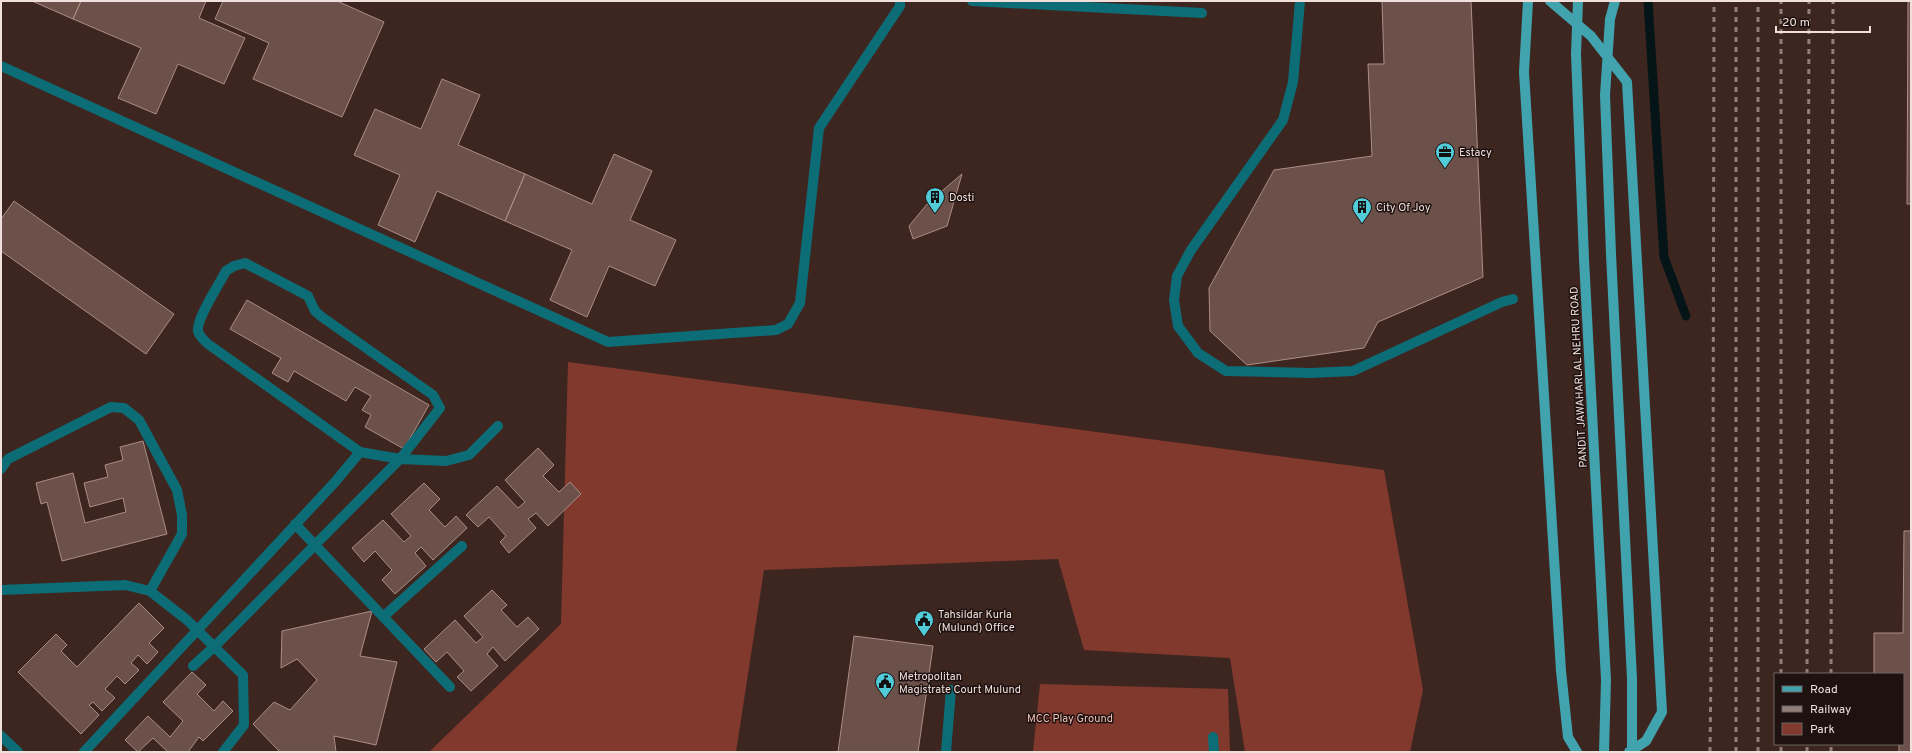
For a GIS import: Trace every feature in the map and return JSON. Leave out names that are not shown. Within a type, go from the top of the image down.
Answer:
[{"type":"main road","points":[[1528,1],[1525,80],[1561,671],[1568,737],[1577,752]]},
{"type":"main road","points":[[1550,1],[1591,36],[1627,82],[1662,712],[1646,741],[1631,752]]},
{"type":"main road","name":"PANDIT JAWAHARLAL NEHRU ROAD","points":[[1578,1],[1576,54],[1584,259],[1606,680],[1604,752]]},
{"type":"main road","points":[[1615,1],[1610,19],[1605,95],[1611,254],[1632,679],[1631,752]]},
{"type":"street","points":[[1,66],[608,342],[776,330],[788,324],[800,302],[819,128],[900,6],[900,1]]},
{"type":"street","points":[[972,1],[1202,13]]},
{"type":"street","points":[[1300,1],[1293,82],[1282,120],[1191,250],[1177,276],[1174,300],[1178,326],[1198,353],[1226,371],[1311,373],[1353,372],[1502,302],[1513,299]]},
{"type":"street","points":[[193,666],[215,646],[400,459],[440,408],[433,395],[322,317],[315,311],[308,296],[245,263],[234,266],[226,271],[200,320],[198,330],[200,336],[208,344],[360,452],[400,459],[446,461],[469,456],[498,426]]},
{"type":"street","points":[[1,469],[8,459],[111,407],[124,408],[139,420],[176,490],[182,515],[182,534],[150,591]]},
{"type":"street","points":[[84,752],[360,452]]},
{"type":"street","points":[[295,524],[450,687]]},
{"type":"street","points":[[383,617],[462,546]]},
{"type":"street","points":[[1,590],[125,585],[150,591],[174,609],[215,646],[243,675],[244,725],[223,752]]},
{"type":"street","points":[[946,752],[951,690]]},
{"type":"street","points":[[1,736],[18,752]]},
{"type":"street","points":[[1213,737],[1214,752]]},
{"type":"green space","points":[[568,362],[1384,470],[1423,690],[1410,752],[1245,752],[1230,658],[1084,650],[1058,559],[764,570],[736,752],[429,752],[561,624]]},
{"type":"green space","name":"MCC Play Ground","points":[[1040,684],[1228,689],[1230,752],[1033,752]]},
{"type":"building","points":[[32,1],[81,1],[73,19]]},
{"type":"building","points":[[81,1],[206,1],[199,18],[245,38],[224,84],[178,64],[156,114],[118,98],[141,48],[73,19]]},
{"type":"building","points":[[223,1],[337,1],[384,22],[342,117],[253,79],[269,43],[215,19]]},
{"type":"building","name":"City Of Joy","points":[[1382,1],[1471,1],[1483,277],[1378,322],[1364,348],[1247,365],[1210,331],[1209,288],[1274,170],[1372,156],[1368,64],[1384,64]]},
{"type":"building","points":[[1908,1],[1911,1],[1911,204],[1907,204]]},
{"type":"building","points":[[442,79],[480,95],[458,145],[525,174],[505,221],[437,191],[415,242],[378,225],[400,175],[354,155],[375,109],[421,129]]},
{"type":"building","points":[[614,154],[652,171],[630,220],[676,240],[655,286],[609,266],[587,317],[550,300],[572,250],[505,221],[525,174],[592,204]]},
{"type":"building","name":"Dosti","points":[[962,174],[947,226],[913,239],[909,226],[928,203]]},
{"type":"building","points":[[14,201],[174,314],[146,354],[1,251],[1,219]]},
{"type":"building","points":[[247,300],[429,405],[404,449],[365,427],[371,415],[362,410],[371,396],[355,387],[346,401],[294,371],[288,382],[272,373],[281,358],[230,329]]},
{"type":"building","points":[[143,441],[167,534],[62,561],[47,502],[41,504],[36,483],[73,473],[85,523],[126,512],[123,498],[90,507],[84,483],[108,477],[105,465],[123,460],[120,447]]},
{"type":"building","points":[[538,448],[554,465],[543,476],[559,492],[570,482],[581,494],[548,526],[536,513],[528,519],[536,528],[509,553],[500,542],[506,536],[489,517],[478,527],[466,515],[497,486],[518,508],[525,502],[505,480]]},
{"type":"building","points":[[424,483],[440,499],[429,510],[445,527],[456,516],[467,528],[433,560],[421,547],[415,553],[426,566],[395,594],[382,580],[392,570],[375,551],[364,562],[352,548],[383,520],[404,542],[411,536],[391,514]]},
{"type":"building","points":[[1904,531],[1911,531],[1911,752],[1899,752],[1899,745],[1904,745],[1904,673],[1874,673],[1874,633],[1903,633]]},
{"type":"building","points":[[492,590],[507,605],[501,610],[517,627],[528,617],[539,629],[505,661],[493,647],[487,654],[498,666],[471,691],[457,677],[464,671],[447,652],[436,662],[424,649],[455,620],[476,643],[483,637],[464,616]]},
{"type":"building","points":[[139,603],[164,628],[149,643],[158,652],[147,664],[138,655],[131,663],[139,670],[125,684],[117,676],[105,689],[115,698],[102,711],[93,702],[89,705],[99,715],[81,734],[18,672],[56,634],[67,645],[61,651],[77,667]]},
{"type":"building","points":[[372,611],[360,656],[397,662],[376,745],[334,736],[336,752],[280,752],[253,724],[274,702],[290,710],[317,680],[297,659],[281,668],[282,631]]},
{"type":"building","name":"Metropolitan Magistrate Court Mulund","points":[[854,636],[933,646],[918,752],[838,752]]},
{"type":"building","points":[[192,672],[206,685],[197,694],[214,711],[223,701],[233,711],[203,741],[199,737],[188,752],[168,752],[153,738],[138,752],[125,740],[148,716],[170,737],[183,721],[163,702]]},
{"type":"waterway","points":[[1648,1],[1664,257],[1686,316]]},
{"type":"railway","points":[[1710,752],[1713,510],[1714,1]]},
{"type":"railway","points":[[1736,1],[1736,752]]},
{"type":"railway","points":[[1758,1],[1758,752]]},
{"type":"railway","points":[[1781,1],[1781,673]]},
{"type":"railway","points":[[1807,673],[1809,1]]},
{"type":"railway","points":[[1831,673],[1833,1]]},
{"type":"railway","points":[[1781,745],[1781,752]]},
{"type":"railway","points":[[1807,745],[1807,752]]},
{"type":"railway","points":[[1831,745],[1831,752]]},
{"type":"place","name":"Estacy","points":[[1445,169]]},
{"type":"place","name":"Dosti","points":[[935,214]]},
{"type":"place","name":"City Of Joy","points":[[1362,224]]},
{"type":"place","name":"Tahsildar Kurla (Mulund) Office","points":[[924,637]]},
{"type":"place","name":"Metropolitan Magistrate Court Mulund","points":[[885,699]]}]
